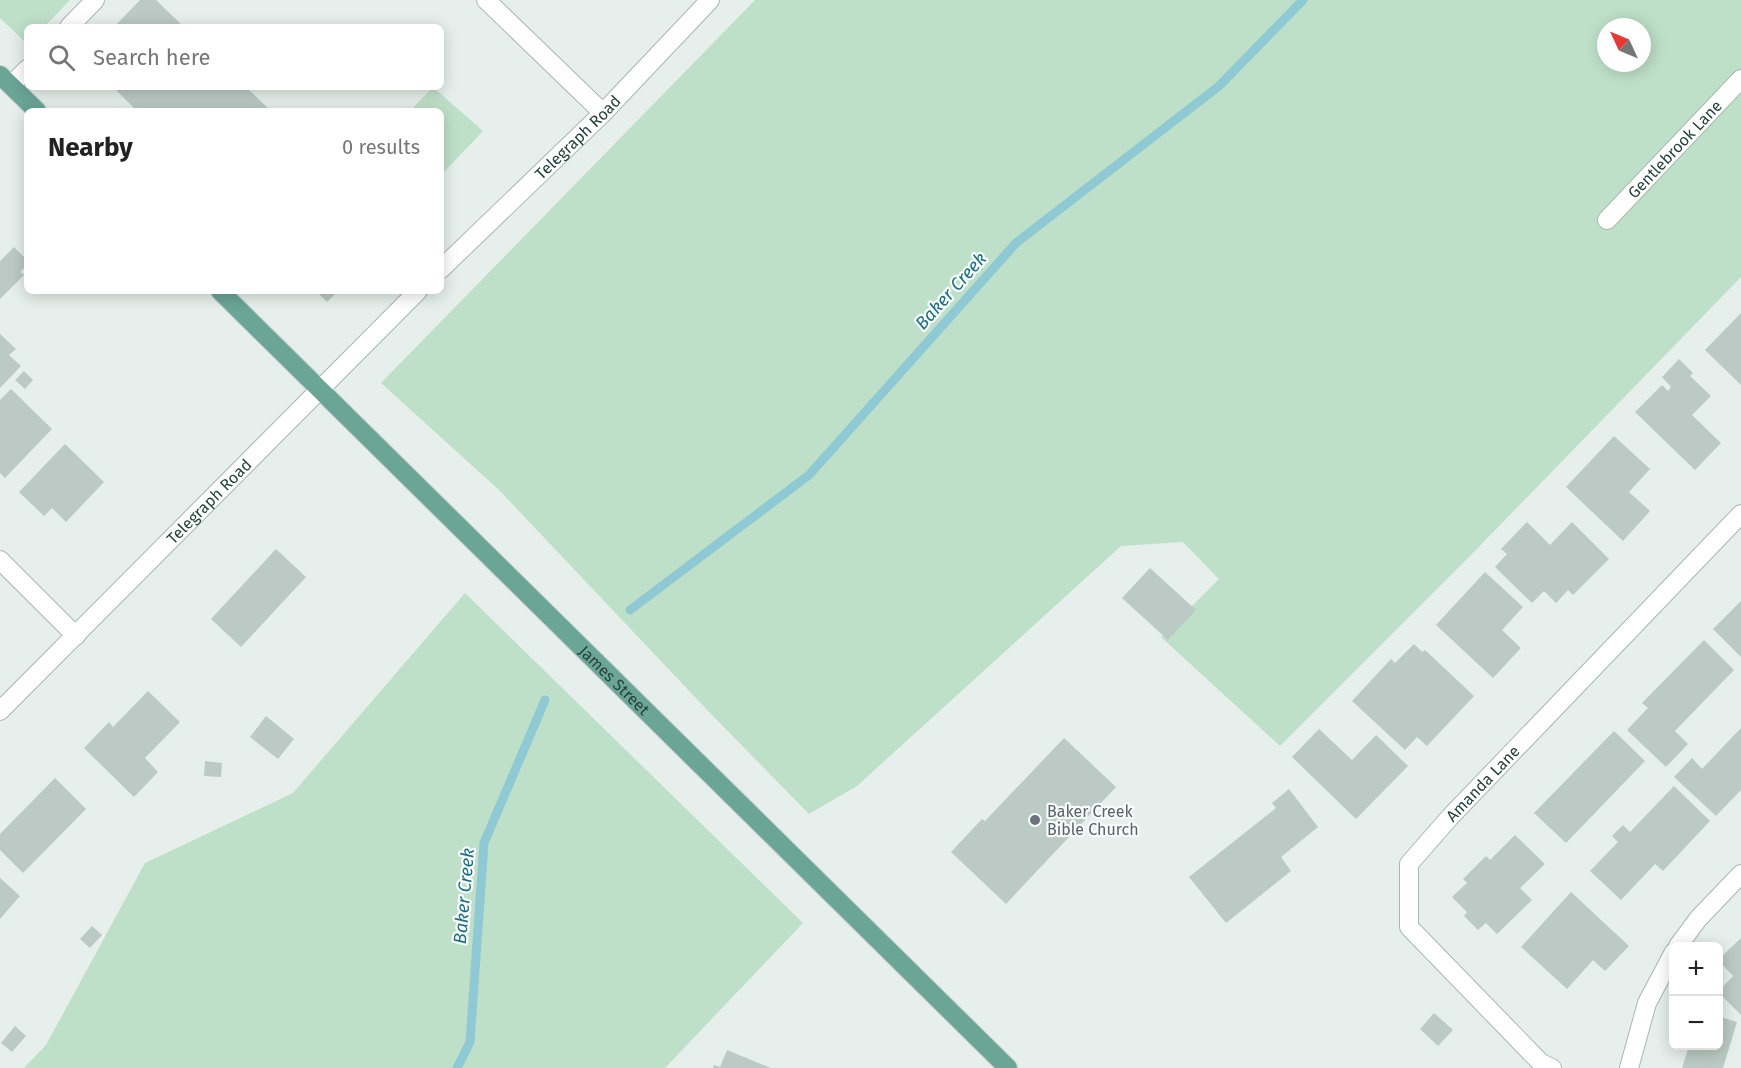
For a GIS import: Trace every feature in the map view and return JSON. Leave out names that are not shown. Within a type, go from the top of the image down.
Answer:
[{"type":"main road","points":[[5,80],[34,108]]},
{"type":"main road","name":"James Street","points":[[223,294],[1008,1068]]},
{"type":"street","points":[[72,24],[95,0]]},
{"type":"street","points":[[486,0],[603,113]]},
{"type":"street","name":"Telegraph Road","points":[[444,266],[603,113],[710,0]]},
{"type":"street","points":[[5,80],[24,70]]},
{"type":"street","name":"Gentlebrook Lane","points":[[1607,220],[1741,79]]},
{"type":"street","name":"Telegraph Road","points":[[0,711],[415,294]]},
{"type":"street","name":"Amanda Lane","points":[[1552,1068],[1541,1063],[1409,927],[1409,864],[1449,817],[1741,514]]},
{"type":"street","points":[[0,560],[76,636]]},
{"type":"street","points":[[1681,942],[1698,919],[1741,874]]},
{"type":"street","points":[[1629,1068],[1647,1003],[1669,961]]},
{"type":"green space","points":[[0,0],[70,0],[47,24],[24,24],[24,41],[0,18]]},
{"type":"green space","points":[[755,0],[1741,0],[1741,277],[1469,557],[1280,746],[1161,637],[1219,579],[1183,542],[1121,546],[857,786],[809,814],[499,490],[381,383]]},
{"type":"green space","points":[[430,90],[436,90],[483,131],[444,172],[444,108],[413,108]]},
{"type":"green space","points":[[465,593],[803,923],[665,1068],[24,1068],[46,1045],[145,863],[293,793]]},
{"type":"building","points":[[140,0],[156,0],[181,24],[117,24]]},
{"type":"building","points":[[116,90],[249,90],[268,108],[134,108]]},
{"type":"building","points":[[14,247],[24,257],[24,268],[20,272],[24,275],[0,299],[0,261]]},
{"type":"building","points":[[319,294],[335,294],[327,302]]},
{"type":"building","points":[[1741,313],[1741,385],[1705,350]]},
{"type":"building","points":[[0,334],[16,349],[9,355],[21,366],[0,388]]},
{"type":"building","points":[[1679,359],[1693,373],[1690,376],[1711,396],[1692,415],[1721,443],[1695,470],[1635,412],[1662,385],[1668,391],[1671,387],[1662,377]]},
{"type":"building","points":[[24,371],[33,380],[25,389],[15,380]]},
{"type":"building","points":[[11,389],[52,429],[5,478],[0,473],[0,400]]},
{"type":"building","points":[[1614,436],[1650,469],[1629,492],[1650,511],[1623,541],[1566,487]]},
{"type":"building","points":[[65,444],[104,482],[66,522],[52,508],[44,516],[19,492]]},
{"type":"building","points":[[1527,522],[1550,545],[1572,522],[1609,559],[1573,595],[1568,590],[1556,603],[1544,591],[1532,603],[1495,567],[1507,554],[1501,549]]},
{"type":"building","points":[[276,549],[306,577],[241,647],[211,619]]},
{"type":"building","points":[[1150,568],[1196,610],[1168,640],[1122,598]]},
{"type":"building","points":[[1485,572],[1523,607],[1502,630],[1521,648],[1493,678],[1436,625]]},
{"type":"building","points":[[1741,601],[1741,657],[1713,629]]},
{"type":"building","points":[[1704,640],[1734,670],[1675,731],[1688,744],[1666,767],[1627,730],[1648,708],[1642,703]]},
{"type":"building","points":[[1414,644],[1422,652],[1425,650],[1474,696],[1427,746],[1417,737],[1405,750],[1352,701],[1391,659],[1395,663]]},
{"type":"building","points":[[148,691],[180,722],[145,758],[158,772],[134,797],[84,748],[109,722],[113,727]]},
{"type":"building","points":[[266,716],[294,739],[278,759],[250,737]]},
{"type":"building","points":[[1741,728],[1741,790],[1716,816],[1674,777],[1692,758],[1702,769]]},
{"type":"building","points":[[1319,729],[1352,760],[1376,735],[1408,766],[1356,819],[1292,757]]},
{"type":"building","points":[[1614,731],[1645,761],[1566,843],[1534,813]]},
{"type":"building","name":"Baker Creek Bible Church","points":[[1064,738],[1116,787],[1006,904],[951,852],[982,819],[985,821]]},
{"type":"building","points":[[205,761],[222,763],[221,777],[204,776]]},
{"type":"building","points":[[55,778],[86,809],[23,873],[0,850],[0,834]]},
{"type":"building","points":[[1674,786],[1710,821],[1663,871],[1655,864],[1621,900],[1590,871],[1618,842],[1612,836],[1623,825],[1630,832]]},
{"type":"building","points":[[1289,789],[1318,827],[1281,857],[1291,871],[1226,923],[1189,877],[1276,808],[1272,803]]},
{"type":"building","points":[[1515,835],[1545,864],[1520,888],[1532,900],[1497,934],[1486,923],[1478,930],[1464,916],[1467,912],[1452,897],[1467,883],[1463,879],[1486,856],[1490,860]]},
{"type":"building","points":[[0,878],[20,896],[0,919]]},
{"type":"building","points":[[1571,892],[1629,946],[1605,971],[1593,960],[1567,989],[1521,947]]},
{"type":"building","points":[[92,926],[102,935],[90,948],[80,939]]},
{"type":"building","points":[[1741,938],[1741,1015],[1723,997],[1723,987],[1733,976],[1723,965],[1723,955]]},
{"type":"building","points":[[1434,1013],[1453,1030],[1438,1046],[1420,1029]]},
{"type":"building","points":[[1723,1018],[1737,1022],[1723,1068],[1682,1068],[1688,1050],[1723,1050]]},
{"type":"building","points":[[15,1026],[26,1036],[12,1052],[1,1043]]},
{"type":"building","points":[[727,1050],[771,1068],[713,1068],[714,1065],[720,1067]]},
{"type":"waterway","name":"Baker Creek","points":[[630,610],[809,475],[1016,243],[1219,86],[1303,0]]},
{"type":"waterway","name":"Baker Creek","points":[[457,1068],[470,1042],[484,843],[545,700]]},
{"type":"place","name":"Baker Creek Bible Church","points":[[1035,820]]}]
